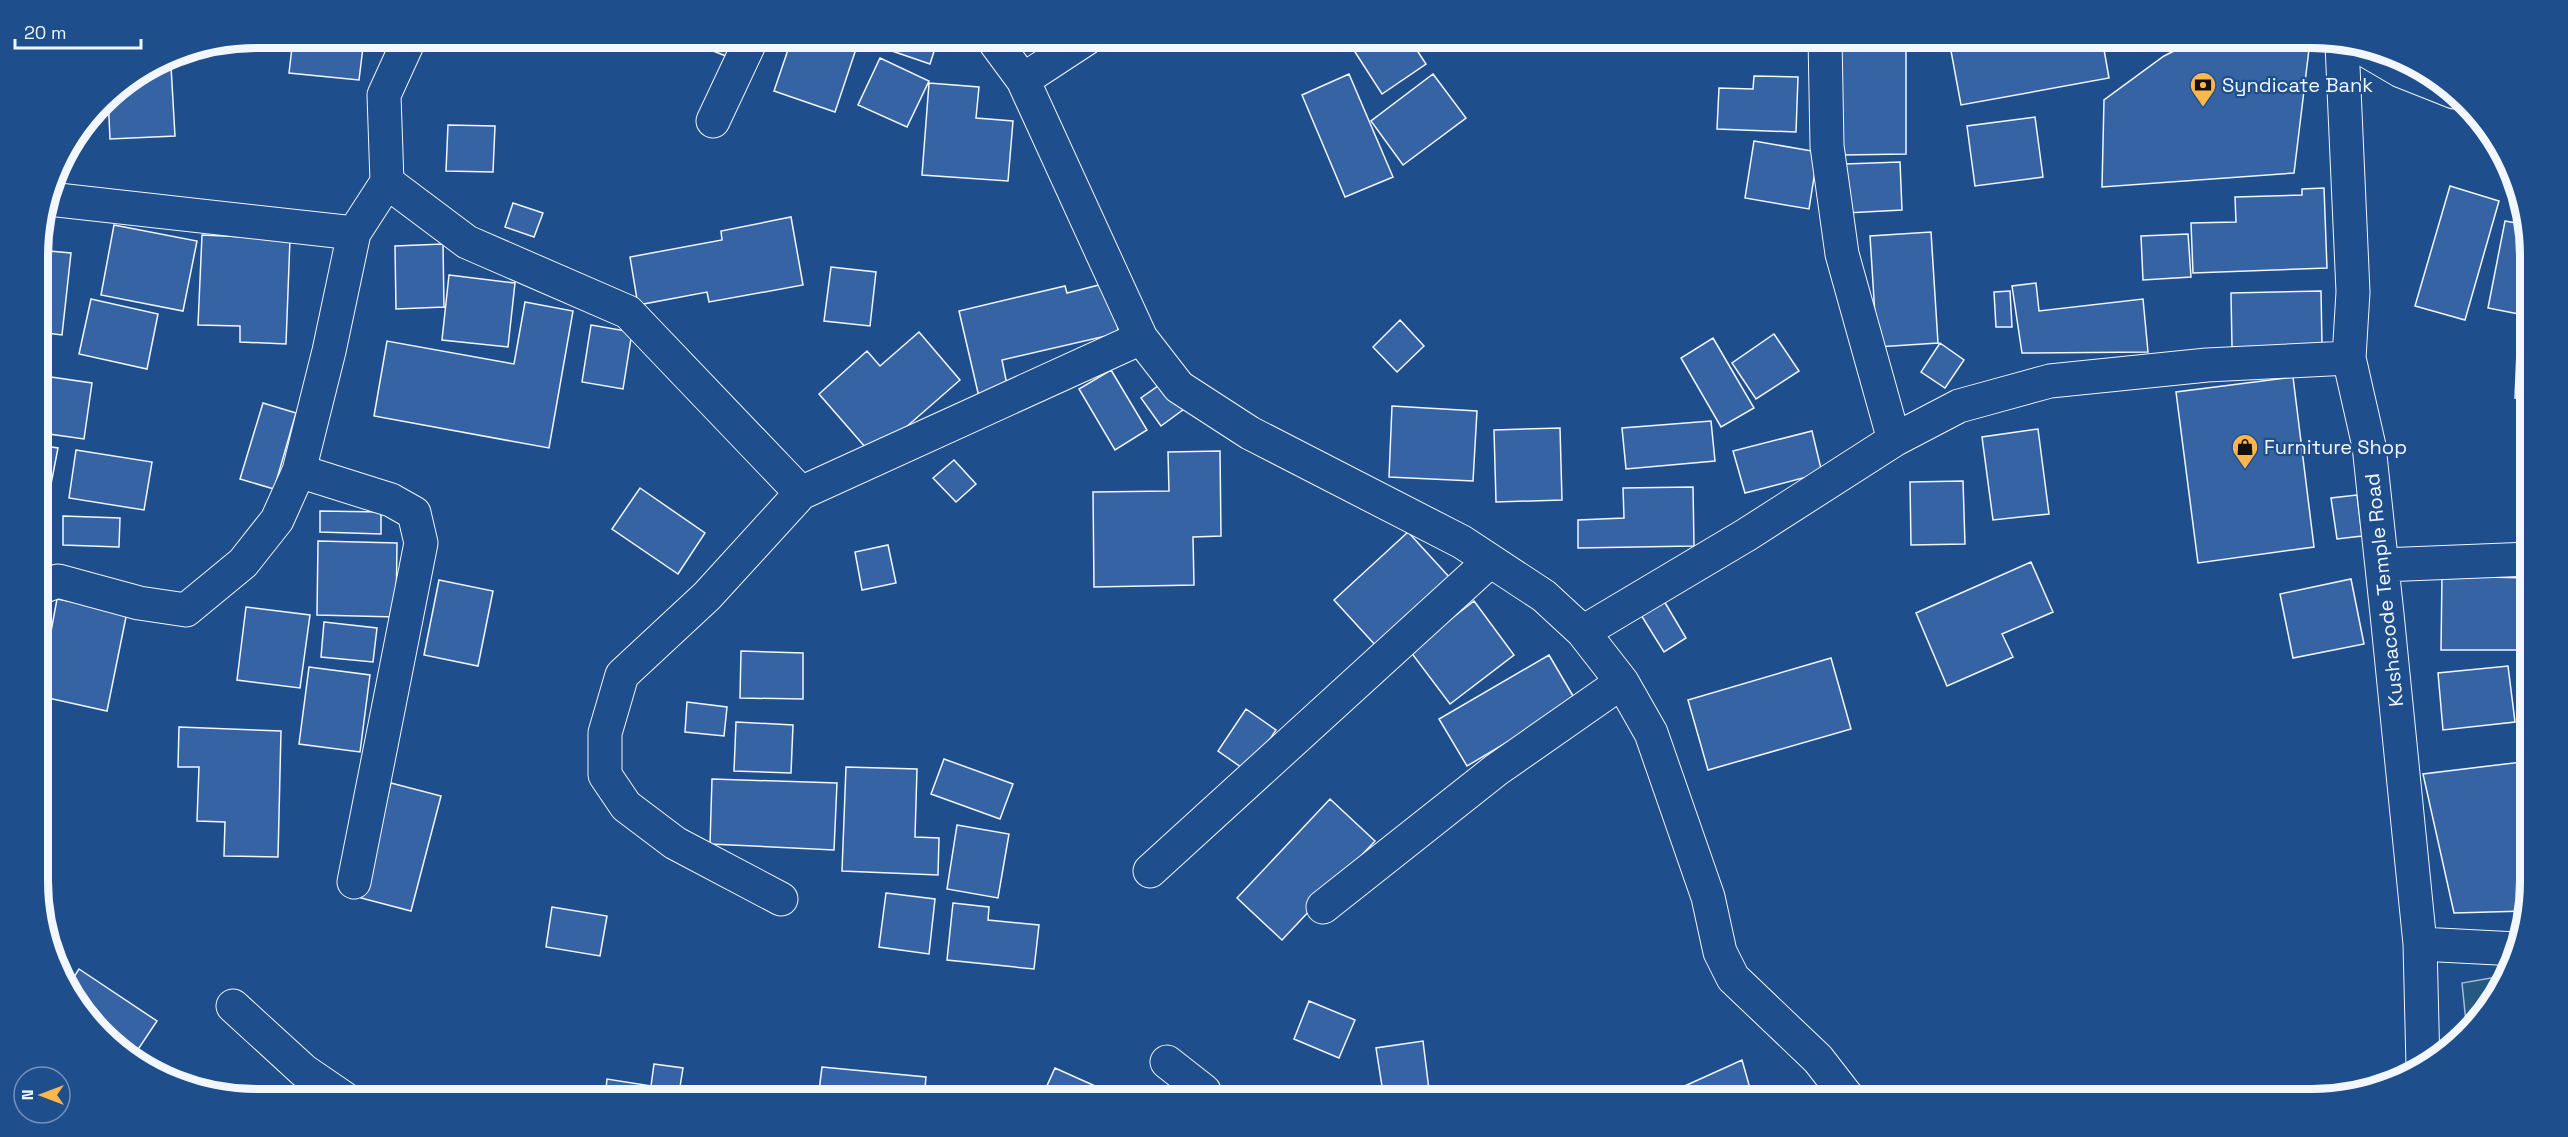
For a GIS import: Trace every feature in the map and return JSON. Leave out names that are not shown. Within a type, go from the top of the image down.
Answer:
[{"type":"street","points":[[48,585],[58,581],[139,603],[186,610],[243,563],[277,520],[299,471],[329,351],[354,233],[387,182],[384,95],[405,48]]},
{"type":"street","points":[[713,121],[747,48]]},
{"type":"street","points":[[999,48],[1023,80],[1141,338],[1179,387],[1250,433],[1462,542],[1544,596],[1583,632],[1622,682],[1651,733],[1708,897],[1720,952],[1733,978],[1818,1059],[1841,1089]]},
{"type":"street","points":[[1023,80],[1073,48]]},
{"type":"street","points":[[1825,48],[1827,146],[1842,254],[1894,440]]},
{"type":"street","name":"Kushacode Temple Road","points":[[2342,51],[2353,292],[2349,358],[2369,446],[2382,565],[2420,944],[2423,1057]]},
{"type":"street","points":[[2384,61],[2420,78]]},
{"type":"street","points":[[387,182],[467,242],[628,312],[801,494]]},
{"type":"street","points":[[56,200],[354,233]]},
{"type":"street","points":[[781,899],[675,843],[626,806],[605,775],[605,733],[622,675],[707,596],[801,494],[1141,338]]},
{"type":"street","points":[[1583,632],[1746,535],[1894,440],[1959,406],[2050,381],[2207,365],[2349,358]]},
{"type":"street","points":[[299,471],[391,500],[414,513],[421,543],[354,882]]},
{"type":"street","points":[[2382,565],[2520,559]]},
{"type":"street","points":[[1150,871],[1490,561]]},
{"type":"street","points":[[1323,907],[1496,770],[1622,682]]},
{"type":"street","points":[[2420,944],[2509,949]]},
{"type":"street","points":[[234,1006],[304,1071],[329,1089]]},
{"type":"street","points":[[1167,1062],[1201,1089]]},
{"type":"shaded area","points":[[2496,977],[2477,1008],[2466,1020],[2462,983]]},
{"type":"building","points":[[292,48],[363,48],[359,80],[289,73]]},
{"type":"building","points":[[705,48],[741,48],[736,60]]},
{"type":"building","points":[[789,48],[856,48],[835,112],[774,91]]},
{"type":"building","points":[[883,48],[935,48],[930,64]]},
{"type":"building","points":[[1352,48],[1416,48],[1426,64],[1382,94]]},
{"type":"building","points":[[1841,48],[1906,48],[1906,154],[1842,155]]},
{"type":"building","points":[[1951,48],[2104,48],[2109,78],[1961,105]]},
{"type":"building","name":"Syndicate Bank","points":[[2180,48],[2309,48],[2294,173],[2102,187],[2104,100],[2164,56]]},
{"type":"building","points":[[880,58],[929,81],[907,127],[858,105]]},
{"type":"building","points":[[171,67],[175,136],[110,139],[109,109],[129,91]]},
{"type":"building","points":[[1349,74],[1393,177],[1345,197],[1302,95]]},
{"type":"building","points":[[1433,74],[1466,118],[1403,165],[1371,121]]},
{"type":"building","points":[[1754,76],[1798,77],[1796,132],[1717,129],[1719,88],[1753,89]]},
{"type":"building","points":[[929,83],[979,87],[976,118],[1013,121],[1008,181],[922,175]]},
{"type":"building","points":[[2035,117],[2043,177],[1975,186],[1967,126]]},
{"type":"building","points":[[448,125],[495,126],[493,172],[446,171]]},
{"type":"building","points":[[1754,141],[1818,152],[1809,209],[1745,198]]},
{"type":"building","points":[[1900,162],[1902,210],[1846,213],[1845,164]]},
{"type":"building","points":[[2450,186],[2499,201],[2465,320],[2415,306]]},
{"type":"building","points":[[2324,188],[2327,268],[2193,273],[2191,223],[2236,222],[2235,197],[2302,195],[2302,189]]},
{"type":"building","points":[[513,203],[543,213],[534,237],[505,227]]},
{"type":"building","points":[[791,217],[803,285],[709,302],[707,292],[638,305],[630,257],[722,240],[721,231]]},
{"type":"building","points":[[2505,221],[2517,223],[2520,256],[2520,314],[2488,308]]},
{"type":"building","points":[[114,225],[197,241],[183,311],[101,295]]},
{"type":"building","points":[[1931,232],[1938,343],[1877,347],[1870,236]]},
{"type":"building","points":[[2188,234],[2191,277],[2143,280],[2141,236]]},
{"type":"building","points":[[202,235],[290,239],[286,344],[240,342],[240,326],[198,325]]},
{"type":"building","points":[[443,244],[444,307],[396,309],[395,246]]},
{"type":"building","points":[[48,251],[71,253],[62,335],[48,333]]},
{"type":"building","points":[[831,267],[876,272],[870,326],[824,321]]},
{"type":"building","points":[[449,275],[515,283],[508,347],[442,340]]},
{"type":"building","points":[[1107,283],[1119,333],[1002,360],[1008,390],[979,397],[959,311],[1065,286],[1067,293]]},
{"type":"building","points":[[2036,283],[2039,311],[2143,299],[2148,352],[2022,353],[2012,286]]},
{"type":"building","points":[[2010,291],[2012,327],[1996,327],[1994,292]]},
{"type":"building","points":[[2321,291],[2322,345],[2232,347],[2231,293]]},
{"type":"building","points":[[91,299],[158,314],[147,369],[79,354]]},
{"type":"building","points":[[525,302],[573,311],[549,448],[374,416],[387,341],[514,364]]},
{"type":"building","points":[[1400,320],[1424,346],[1397,372],[1373,347]]},
{"type":"building","points":[[591,325],[632,332],[623,389],[582,382]]},
{"type":"building","points":[[919,332],[960,380],[873,456],[819,394],[867,351],[880,366]]},
{"type":"building","points":[[1774,334],[1799,371],[1756,399],[1732,363]]},
{"type":"building","points":[[1713,338],[1754,408],[1721,427],[1681,358]]},
{"type":"building","points":[[1940,343],[1964,360],[1945,388],[1921,372]]},
{"type":"building","points":[[2517,352],[2520,352],[2520,398],[2515,398]]},
{"type":"building","points":[[1111,370],[1147,430],[1115,450],[1079,389]]},
{"type":"building","points":[[51,377],[92,383],[84,439],[48,434],[48,396]]},
{"type":"building","name":"Furniture Shop","points":[[2293,377],[2314,547],[2198,563],[2176,392]]},
{"type":"building","points":[[1165,381],[1184,409],[1161,426],[1141,398]]},
{"type":"building","points":[[263,403],[296,413],[274,489],[240,479]]},
{"type":"building","points":[[1392,406],[1477,411],[1473,481],[1389,477]]},
{"type":"building","points":[[1711,421],[1715,461],[1626,469],[1622,428]]},
{"type":"building","points":[[1560,428],[1562,500],[1496,502],[1494,430]]},
{"type":"building","points":[[2038,429],[2049,514],[1993,520],[1982,437]]},
{"type":"building","points":[[1812,431],[1822,473],[1745,493],[1733,451]]},
{"type":"building","points":[[48,446],[58,448],[48,500]]},
{"type":"building","points":[[76,450],[152,462],[144,510],[69,498]]},
{"type":"building","points":[[1220,451],[1221,536],[1193,537],[1194,585],[1094,587],[1093,492],[1169,491],[1168,452]]},
{"type":"building","points":[[954,460],[976,484],[956,502],[933,478]]},
{"type":"building","points":[[1963,481],[1965,544],[1911,545],[1910,482]]},
{"type":"building","points":[[1693,487],[1694,546],[1578,548],[1578,520],[1624,518],[1623,488]]},
{"type":"building","points":[[640,488],[705,533],[678,574],[612,529]]},
{"type":"building","points":[[2357,495],[2362,536],[2337,539],[2331,498]]},
{"type":"building","points":[[320,511],[381,512],[381,534],[320,532]]},
{"type":"building","points":[[63,516],[120,518],[119,547],[63,545]]},
{"type":"building","points":[[1408,532],[1451,579],[1377,647],[1334,600]]},
{"type":"building","points":[[318,541],[397,543],[396,617],[317,615]]},
{"type":"building","points":[[888,545],[896,583],[862,590],[855,552]]},
{"type":"building","points":[[2031,562],[2053,612],[2002,634],[2013,657],[1947,686],[1916,613]]},
{"type":"building","points":[[2442,576],[2520,578],[2520,650],[2441,650]]},
{"type":"building","points":[[2351,579],[2364,644],[2293,658],[2280,594]]},
{"type":"building","points":[[439,580],[493,591],[478,666],[424,655]]},
{"type":"building","points":[[57,599],[127,612],[107,711],[48,698],[48,648]]},
{"type":"building","points":[[1474,601],[1514,655],[1450,704],[1410,651]]},
{"type":"building","points":[[1664,601],[1686,638],[1664,652],[1641,615]]},
{"type":"building","points":[[246,607],[310,615],[300,688],[237,680]]},
{"type":"building","points":[[324,622],[377,628],[373,662],[321,657]]},
{"type":"building","points":[[741,651],[803,653],[803,699],[740,698]]},
{"type":"building","points":[[1549,655],[1576,701],[1467,766],[1439,719]]},
{"type":"building","points":[[1831,658],[1851,729],[1708,770],[1688,700]]},
{"type":"building","points":[[2508,666],[2515,722],[2443,730],[2438,673]]},
{"type":"building","points":[[309,667],[370,675],[360,752],[299,744]]},
{"type":"building","points":[[687,702],[727,707],[724,736],[685,732]]},
{"type":"building","points":[[1246,709],[1276,730],[1248,772],[1218,751]]},
{"type":"building","points":[[736,722],[793,725],[791,773],[734,771]]},
{"type":"building","points":[[179,727],[281,731],[278,857],[224,856],[225,822],[197,821],[199,767],[178,767]]},
{"type":"building","points":[[944,759],[1013,784],[1000,819],[931,794]]},
{"type":"building","points":[[2520,762],[2520,894],[2517,911],[2454,913],[2423,774]]},
{"type":"building","points":[[846,767],[917,769],[915,837],[939,838],[938,875],[842,871]]},
{"type":"building","points":[[712,779],[837,783],[834,850],[710,844]]},
{"type":"building","points":[[391,783],[441,796],[411,911],[361,898]]},
{"type":"building","points":[[1330,799],[1375,841],[1282,940],[1237,898]]},
{"type":"building","points":[[957,825],[1009,834],[998,898],[947,889]]},
{"type":"building","points":[[886,893],[935,899],[929,954],[879,947]]},
{"type":"building","points":[[953,903],[989,907],[988,920],[1039,925],[1034,969],[947,960]]},
{"type":"building","points":[[552,907],[607,916],[600,956],[546,947]]},
{"type":"building","points":[[79,969],[157,1021],[137,1051],[109,1028],[91,1008],[73,979]]},
{"type":"building","points":[[1309,1001],[1355,1020],[1339,1058],[1294,1039]]},
{"type":"building","points":[[1423,1041],[1429,1089],[1382,1089],[1376,1048]]},
{"type":"building","points":[[1742,1060],[1750,1089],[1678,1089]]},
{"type":"building","points":[[654,1064],[683,1068],[680,1089],[606,1089],[607,1079],[651,1086]]},
{"type":"building","points":[[822,1067],[926,1077],[925,1089],[819,1089]]},
{"type":"building","points":[[1055,1068],[1102,1089],[1046,1089]]},
{"type":"place","name":"Syndicate Bank","points":[[2203,108]]},
{"type":"place","name":"Furniture Shop","points":[[2245,470]]}]
